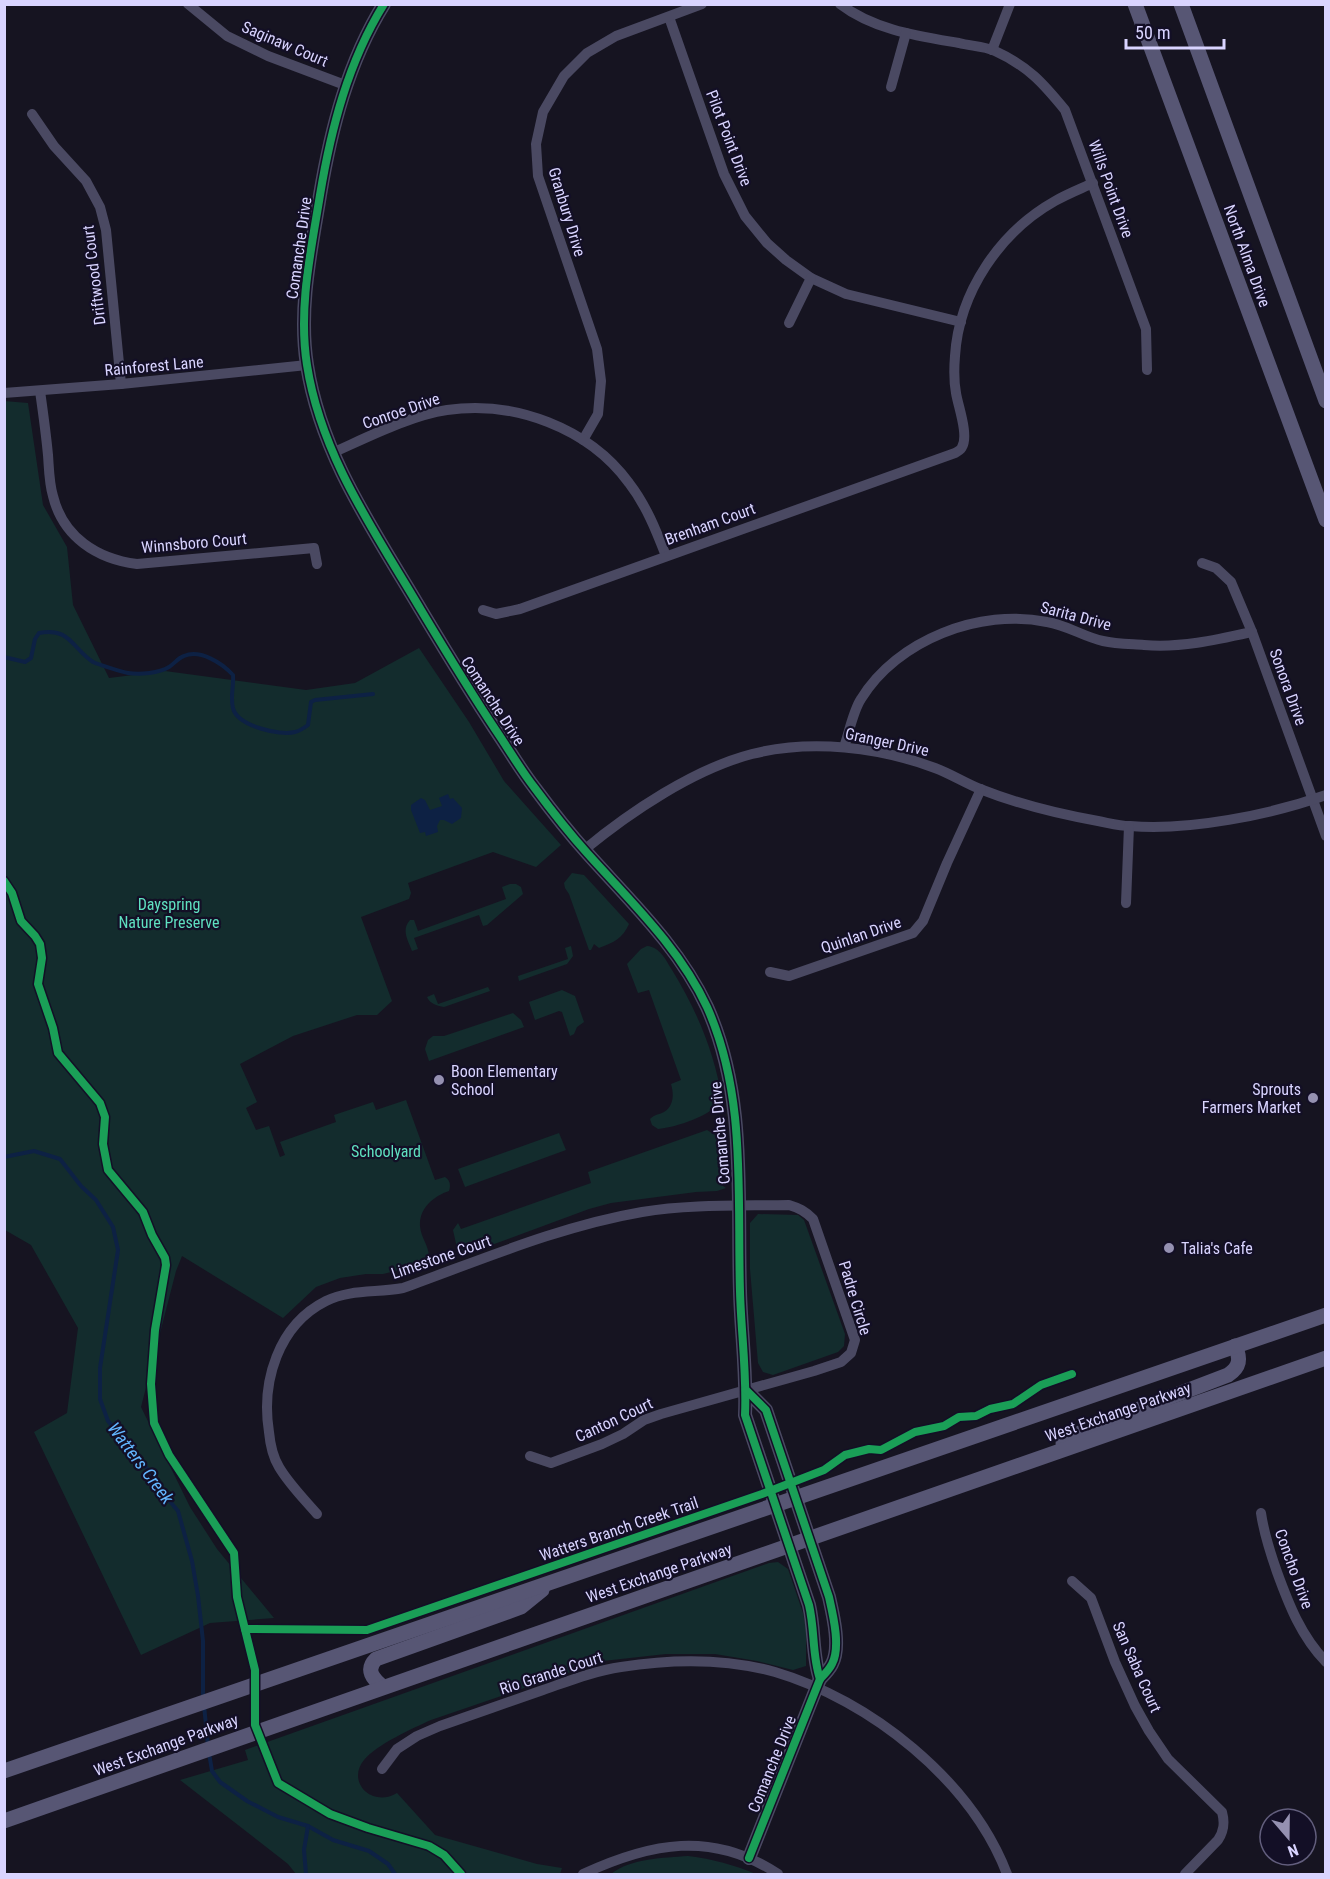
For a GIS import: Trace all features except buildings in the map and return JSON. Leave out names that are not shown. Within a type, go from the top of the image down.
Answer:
[{"type":"main road","name":"North Alma Drive","points":[[1136,4],[1326,520]]},
{"type":"main road","name":"North Alma Drive","points":[[1181,4],[1326,401]]},
{"type":"main road","name":"West Exchange Parkway","points":[[4,1771],[1326,1315]]},
{"type":"main road","points":[[1027,1463],[1087,1430],[1228,1375],[1239,1364],[1240,1357],[1235,1346]]},
{"type":"main road","name":"West Exchange Parkway","points":[[4,1821],[1326,1358]]},
{"type":"main road","points":[[383,1687],[375,1680],[370,1670],[370,1664],[376,1659],[521,1607],[552,1582]]},
{"type":"street","name":"Saginaw Court","points":[[188,4],[227,36],[268,56],[345,85]]},
{"type":"street","name":"Comanche Drive","points":[[384,4],[372,24],[345,85],[326,161],[306,287],[304,316],[307,365],[316,408],[344,480],[456,670],[530,783],[584,850],[666,940],[707,1007],[723,1050],[735,1108],[740,1291],[746,1390],[745,1415],[811,1612],[814,1632],[814,1664],[819,1683]]},
{"type":"street","name":"Granbury Drive","points":[[583,440],[598,414],[601,381],[597,350],[538,176],[536,144],[543,112],[564,76],[587,53],[616,36],[702,4]]},
{"type":"street","name":"Wills Point Drive","points":[[840,4],[872,22],[906,33],[992,50],[1019,63],[1042,82],[1065,110],[1093,183],[1146,329],[1147,370]]},
{"type":"street","points":[[992,50],[1010,4]]},
{"type":"street","name":"Pilot Point Drive","points":[[669,17],[724,174],[745,216],[767,243],[811,278],[846,294],[961,322]]},
{"type":"street","points":[[891,87],[906,33]]},
{"type":"street","name":"Driftwood Court","points":[[33,114],[54,146],[86,181],[100,207],[106,230],[121,384]]},
{"type":"street","points":[[961,322],[979,278],[996,251],[1018,227],[1055,201],[1093,183]]},
{"type":"street","points":[[789,323],[811,278]]},
{"type":"street","name":"Brenham Court","points":[[483,610],[496,614],[520,609],[955,453],[962,447],[964,439],[956,392],[955,356],[961,322]]},
{"type":"street","name":"Rainforest Lane","points":[[4,393],[121,384],[307,365]]},
{"type":"street","name":"Winnsboro Court","points":[[40,391],[53,496],[64,524],[80,541],[98,554],[120,562],[137,564],[314,548],[317,564]]},
{"type":"street","name":"Conroe Drive","points":[[332,453],[429,414],[469,408],[509,410],[548,421],[583,440],[610,461],[629,483],[647,511],[666,556]]},
{"type":"street","name":"Sonora Drive","points":[[1202,562],[1216,568],[1231,582],[1252,632],[1326,836]]},
{"type":"street","name":"Sarita Drive","points":[[844,747],[860,700],[882,673],[910,650],[956,628],[997,619],[1023,618],[1049,622],[1102,641],[1146,646],[1201,643],[1252,632]]},
{"type":"street","name":"Granger Drive","points":[[584,850],[614,825],[699,774],[752,754],[792,748],[844,747],[898,757],[935,768],[981,789],[1037,808],[1129,826],[1201,824],[1282,808],[1326,795]]},
{"type":"street","name":"Quinlan Drive","points":[[770,972],[789,976],[913,933],[923,921],[981,789]]},
{"type":"street","points":[[1126,903],[1129,826]]},
{"type":"street","name":"Padre Circle","points":[[739,1206],[789,1205],[798,1207],[813,1219],[855,1340],[851,1353],[841,1362],[746,1390]]},
{"type":"street","name":"Limestone Court","points":[[317,1514],[279,1466],[270,1443],[267,1418],[267,1395],[271,1368],[293,1328],[314,1308],[334,1298],[357,1292],[403,1288],[546,1236],[613,1217],[682,1207],[739,1206]]},
{"type":"street","name":"Comanche Drive","points":[[746,1390],[766,1410],[829,1597],[836,1650],[833,1663],[819,1683],[749,1858]]},
{"type":"street","name":"Canton Court","points":[[530,1456],[551,1463],[602,1444],[644,1420],[746,1390]]},
{"type":"street","name":"Concho Drive","points":[[1261,1513],[1263,1533],[1290,1609],[1310,1644],[1326,1662]]},
{"type":"street","name":"San Saba Court","points":[[1072,1581],[1091,1598],[1119,1671],[1149,1731],[1168,1759],[1222,1812],[1224,1819],[1222,1834],[1185,1875]]},
{"type":"street","name":"Rio Grande Court","points":[[382,1769],[397,1749],[417,1736],[591,1674],[619,1667],[659,1662],[723,1663],[819,1683],[890,1730],[932,1765],[970,1809],[1007,1875]]},
{"type":"street","points":[[583,1875],[608,1863],[670,1845],[722,1849],[749,1858],[778,1875]]},
{"type":"green space","points":[[4,401],[28,403],[43,505],[67,547],[73,605],[109,678],[165,671],[306,690],[355,683],[419,648],[469,722],[504,781],[561,845],[536,867],[493,852],[408,883],[411,893],[409,899],[361,917],[392,1001],[377,1015],[357,1015],[293,1036],[240,1064],[257,1102],[246,1108],[256,1130],[269,1126],[280,1157],[285,1155],[280,1142],[336,1122],[334,1115],[373,1102],[376,1110],[406,1100],[435,1180],[445,1177],[449,1181],[450,1189],[428,1204],[420,1220],[422,1236],[429,1253],[428,1263],[383,1274],[340,1278],[316,1287],[283,1318],[182,1256],[176,1271],[141,1407],[190,1507],[217,1549],[274,1618],[210,1623],[141,1655],[34,1432],[67,1413],[78,1328],[31,1245],[5,1230]]},
{"type":"green space","points":[[572,873],[584,875],[629,924],[624,933],[613,942],[599,948],[594,944],[589,950],[565,888],[564,883]]},
{"type":"green space","points":[[510,884],[521,887],[523,894],[487,925],[483,926],[479,915],[414,938],[418,949],[412,951],[406,931],[410,920],[414,920],[418,931],[506,899],[502,887]]},
{"type":"green space","points":[[571,946],[573,956],[567,964],[519,981],[518,976],[568,959],[565,948]]},
{"type":"green space","points":[[647,946],[656,949],[662,955],[689,1001],[710,1049],[722,1100],[702,1116],[658,1129],[652,1125],[650,1119],[670,1106],[673,1096],[671,1084],[681,1080],[649,990],[638,993],[627,964]]},
{"type":"green space","points":[[488,987],[490,991],[444,1007],[432,1003],[427,997],[434,994],[438,1004]]},
{"type":"green space","points":[[562,990],[575,996],[584,1022],[570,1036],[562,1012],[559,1011],[535,1020],[529,1002]]},
{"type":"green space","points":[[513,1013],[521,1020],[524,1027],[429,1061],[425,1049],[428,1040],[433,1036],[444,1036]]},
{"type":"green space","points":[[707,1130],[720,1138],[720,1184],[726,1188],[717,1191],[611,1203],[467,1254],[457,1248],[453,1230],[458,1223],[461,1229],[591,1183],[588,1172]]},
{"type":"green space","points":[[559,1133],[566,1150],[465,1187],[458,1169]]},
{"type":"green space","points":[[758,1214],[798,1215],[804,1220],[845,1334],[844,1346],[838,1352],[773,1375],[763,1372],[758,1363],[750,1269],[750,1223]]},
{"type":"green space","points":[[778,1562],[788,1569],[803,1613],[806,1628],[806,1666],[793,1670],[715,1654],[666,1654],[603,1661],[431,1720],[395,1737],[377,1749],[364,1760],[359,1768],[358,1777],[364,1790],[379,1797],[388,1797],[397,1793],[435,1835],[537,1864],[562,1868],[560,1874],[296,1874],[288,1864],[180,1780],[248,1760],[245,1750],[769,1563]]},
{"type":"green space","points":[[688,1856],[723,1863],[756,1874],[611,1874],[638,1862]]},
{"type":"water","points":[[448,794],[450,799],[453,798],[462,808],[461,818],[452,824],[440,820],[437,826],[438,832],[426,836],[425,832],[420,833],[411,805],[421,798],[425,800],[430,810],[442,806],[439,798]]},
{"type":"waterway","points":[[4,657],[25,662],[31,658],[35,639],[39,633],[49,632],[58,633],[70,640],[93,662],[128,673],[155,672],[169,667],[184,656],[197,654],[217,662],[233,675],[232,704],[236,714],[242,720],[270,731],[288,733],[297,732],[308,725],[311,702],[315,700],[373,694]]},
{"type":"waterway","name":"Watters Creek","points":[[4,1157],[34,1151],[60,1159],[81,1186],[96,1200],[113,1227],[118,1250],[100,1368],[100,1399],[108,1421],[178,1511],[192,1561],[198,1596],[203,1641],[203,1698]]},
{"type":"waterway","name":"Watters Creek","points":[[204,1705],[208,1746]]},
{"type":"waterway","name":"Watters Creek","points":[[209,1753],[212,1771],[220,1782],[247,1801],[278,1817],[308,1826],[333,1840],[369,1851],[388,1864],[395,1874]]},
{"type":"waterway","points":[[306,1874],[304,1850],[308,1826]]},
{"type":"cycle path","points":[[384,4],[371,26],[351,73],[336,121],[320,195],[307,280],[304,322],[307,365],[314,398],[337,462],[368,522],[485,714],[524,773],[560,821],[668,945],[696,985],[707,1007],[720,1041],[729,1075],[734,1111],[739,1182],[740,1291],[745,1415],[809,1605],[820,1679]]},
{"type":"cycle path","points":[[4,881],[12,893],[21,921],[40,944],[42,958],[38,984],[53,1028],[58,1053],[100,1103],[105,1117],[103,1144],[108,1170],[143,1212],[152,1235],[165,1258],[166,1265],[155,1330],[151,1384],[154,1423],[169,1455],[234,1553],[237,1597],[255,1670],[255,1725],[278,1783],[330,1814],[429,1846],[444,1855],[461,1874]]},
{"type":"cycle path","name":"Watters Branch Creek Trail","points":[[245,1629],[367,1630],[762,1494],[824,1470],[845,1455],[869,1449],[881,1450],[915,1432],[944,1426],[959,1417],[976,1416],[990,1409],[1013,1404],[1041,1385],[1072,1374]]},
{"type":"cycle path","points":[[746,1390],[766,1410],[829,1597],[836,1640],[835,1657],[820,1679],[749,1858]]},
{"type":"place","name":"Boon Elementary School","points":[[439,1080]]},
{"type":"place","name":"Sprouts Farmers Market","points":[[1313,1098]]},
{"type":"place","name":"Talia's Cafe","points":[[1169,1248]]},
{"type":"park label","name":"Dayspring Nature Preserve","points":[[169,913]]},
{"type":"park label","name":"Schoolyard","points":[[386,1151]]}]
